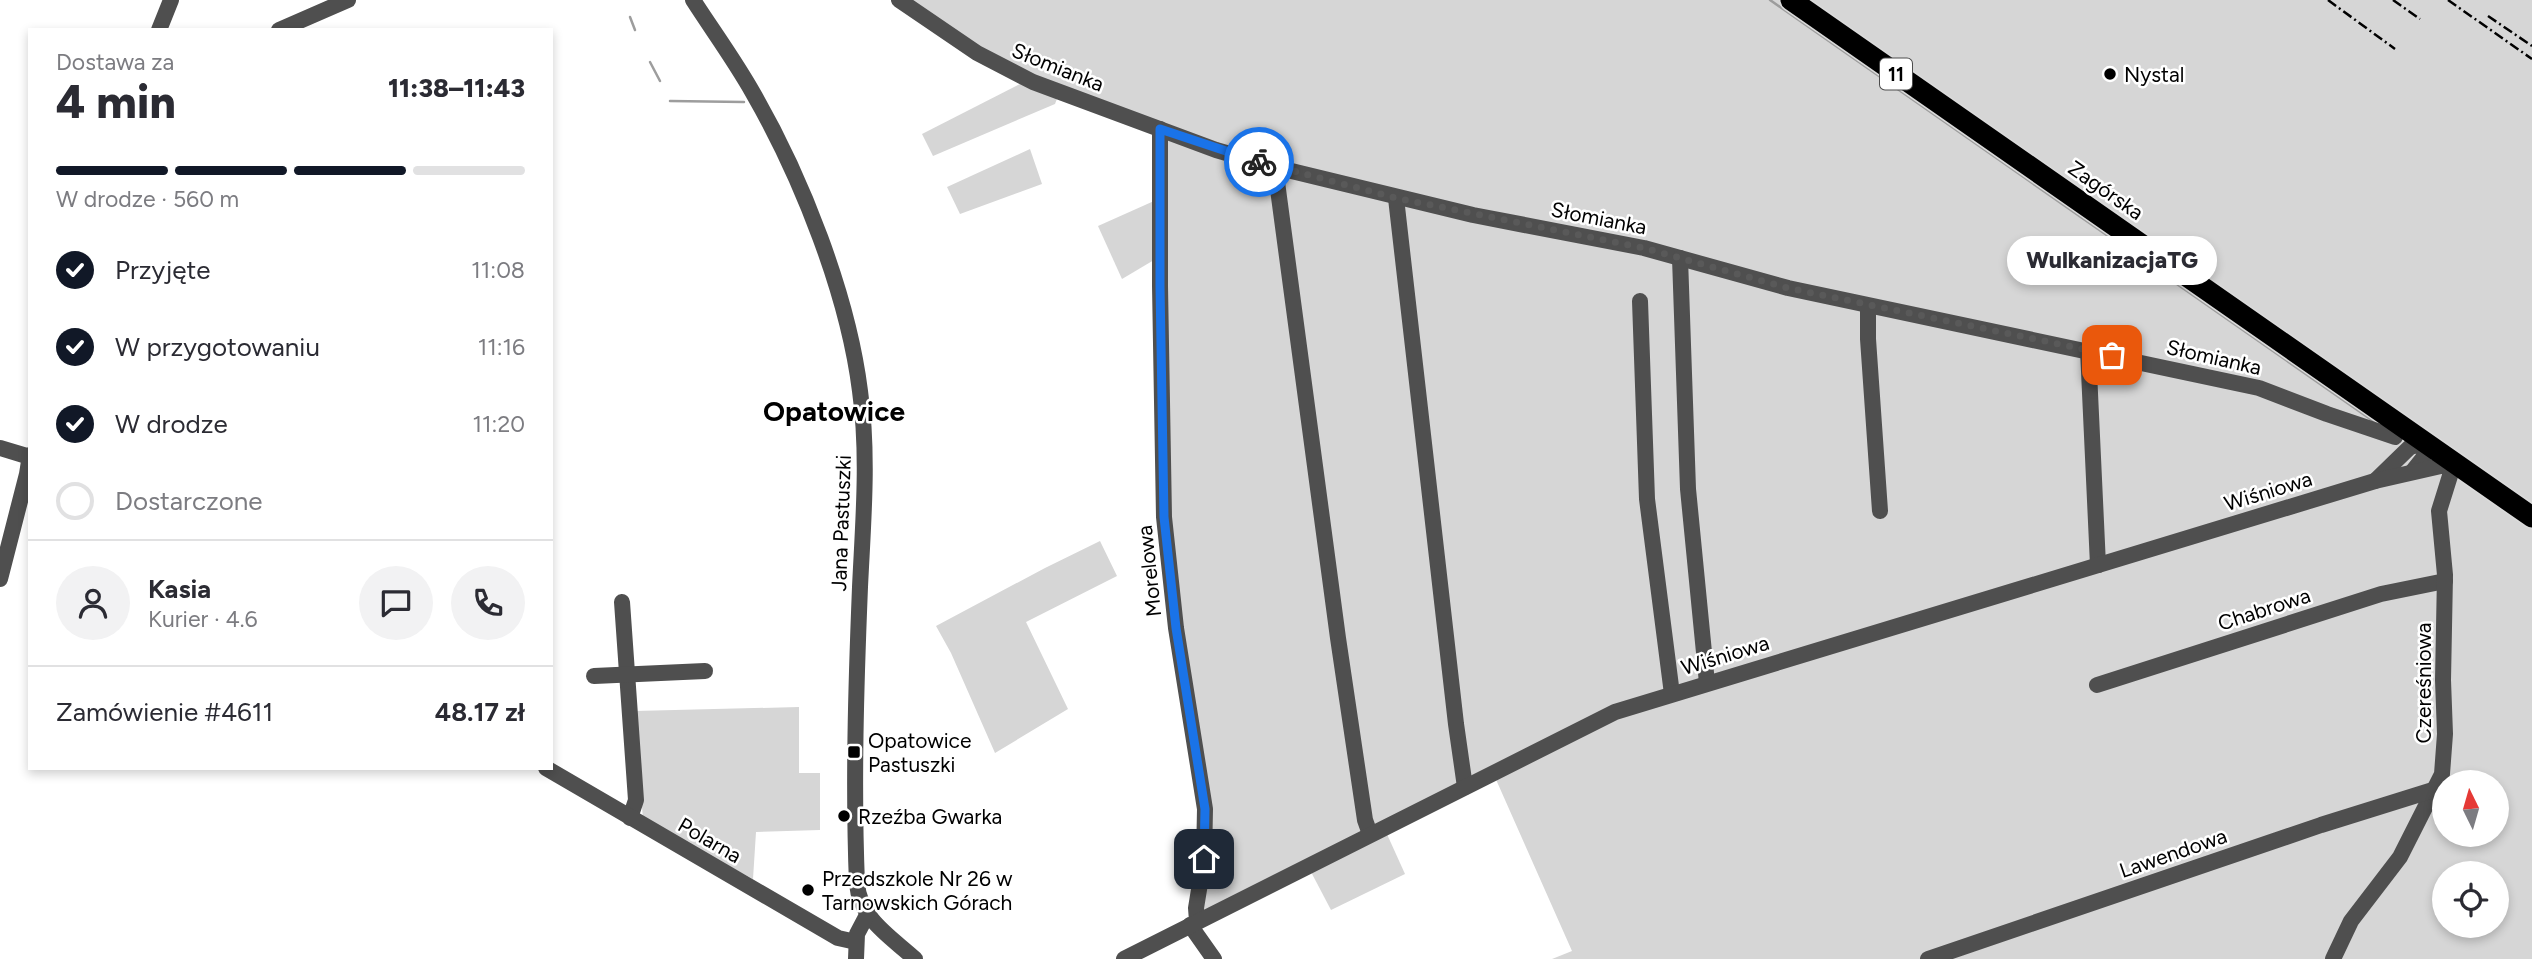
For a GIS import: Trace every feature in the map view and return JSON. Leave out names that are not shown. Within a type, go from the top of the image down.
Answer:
[{"type":"highway","name":"Zagórska","points":[[1791,0],[2394,428],[2425,443],[2532,517]]},
{"type":"street","points":[[160,28],[171,0]]},
{"type":"street","points":[[284,28],[348,0]]},
{"type":"street","name":"Jana Pastuszki","points":[[693,0],[754,94],[798,184],[824,250],[854,355],[861,392],[864,458],[854,741],[856,858],[858,893],[867,915]]},
{"type":"street","name":"Słomianka","points":[[899,0],[977,53],[1033,82],[1216,150],[1275,167],[1396,198],[1644,248],[1788,288],[1868,306],[2259,388],[2327,414],[2394,428]]},
{"type":"street","name":"Morelowa","points":[[1160,129],[1164,517],[1176,628],[1205,809],[1204,859],[1194,923]]},
{"type":"street","points":[[1275,167],[1338,638],[1370,834]]},
{"type":"street","points":[[1396,198],[1465,787]]},
{"type":"street","points":[[1680,258],[1688,489],[1707,683]]},
{"type":"street","points":[[1640,301],[1647,499],[1672,694]]},
{"type":"street","points":[[1868,306],[1880,512]]},
{"type":"street","points":[[2088,350],[2098,565]]},
{"type":"street","points":[[2393,462],[2394,428]]},
{"type":"street","points":[[2412,472],[2424,457],[2425,443]]},
{"type":"street","name":"Wiśniowa","points":[[2375,481],[2410,447],[2425,443]]},
{"type":"street","points":[[0,448],[28,455]]},
{"type":"street","name":"Wiśniowa","points":[[1124,959],[1615,712],[2375,481],[2454,463]]},
{"type":"street","name":"Czereśniowa","points":[[2442,770],[2445,734],[2445,581],[2439,511],[2454,463]]},
{"type":"street","points":[[0,579],[28,468]]},
{"type":"street","name":"Chabrowa","points":[[2097,685],[2381,594],[2445,581]]},
{"type":"street","points":[[622,602],[636,800],[629,818]]},
{"type":"street","points":[[594,676],[705,671]]},
{"type":"street","name":"Polarna","points":[[549,770],[856,951]]},
{"type":"street","name":"Lawendowa","points":[[1928,959],[2321,825],[2432,790]]},
{"type":"street","name":"Czereśniowa","points":[[2333,959],[2351,921],[2400,857],[2432,792]]},
{"type":"street","points":[[856,951],[859,929],[867,915],[915,959]]},
{"type":"street","points":[[1194,923],[1213,959]]},
{"type":"shaded area","points":[[897,0],[2532,0],[2532,959],[1552,959],[1572,951],[1494,775],[1191,932],[1203,815],[1175,643],[1158,135],[1033,81]]},
{"type":"shaded area","points":[[1022,83],[1058,96],[1055,104],[933,156],[922,134]]},
{"type":"shaded area","points":[[1030,149],[1042,184],[960,214],[947,187]]},
{"type":"shaded area","points":[[1154,201],[1154,260],[1122,279],[1098,226]]},
{"type":"shaded area","points":[[1100,541],[1117,576],[1026,622],[1068,709],[995,753],[951,653],[936,626]]},
{"type":"shaded area","points":[[799,707],[799,773],[820,773],[820,830],[756,832],[753,879],[643,820],[635,711]]},
{"type":"shaded area","points":[[1386,832],[1405,874],[1331,910],[1310,870]]},
{"type":"waterway","points":[[1770,0],[2376,423]]},
{"type":"waterway","points":[[630,17],[635,30]]},
{"type":"waterway","points":[[650,62],[660,81]]},
{"type":"waterway","points":[[670,101],[744,102]]},
{"type":"railway","points":[[2328,0],[2395,49]]},
{"type":"railway","points":[[2393,0],[2420,19]]},
{"type":"railway","points":[[2448,0],[2532,59]]},
{"type":"railway","points":[[2488,16],[2532,46]]},
{"type":"way so far","points":[[1259,162],[1396,198],[1644,248],[1788,288],[2112,355]]},
{"type":"place","name":"Nystal","points":[[2110,74]]},
{"type":"place","name":"WulkanizacjaTG","points":[[2112,355]]},
{"type":"place","name":"Opatowice Pastuszki","points":[[854,752]]},
{"type":"place","name":"Rzeźba Gwarka","points":[[844,816]]},
{"type":"place","name":"Przedszkole Nr 26 w Tarnowskich Górach","points":[[808,890]]},
{"type":"district","name":"Opatowice","points":[[834,411]]},
{"type":"route","points":[[1204,859],[1205,809],[1176,628],[1164,517],[1160,129],[1216,150],[1259,162]]}]
